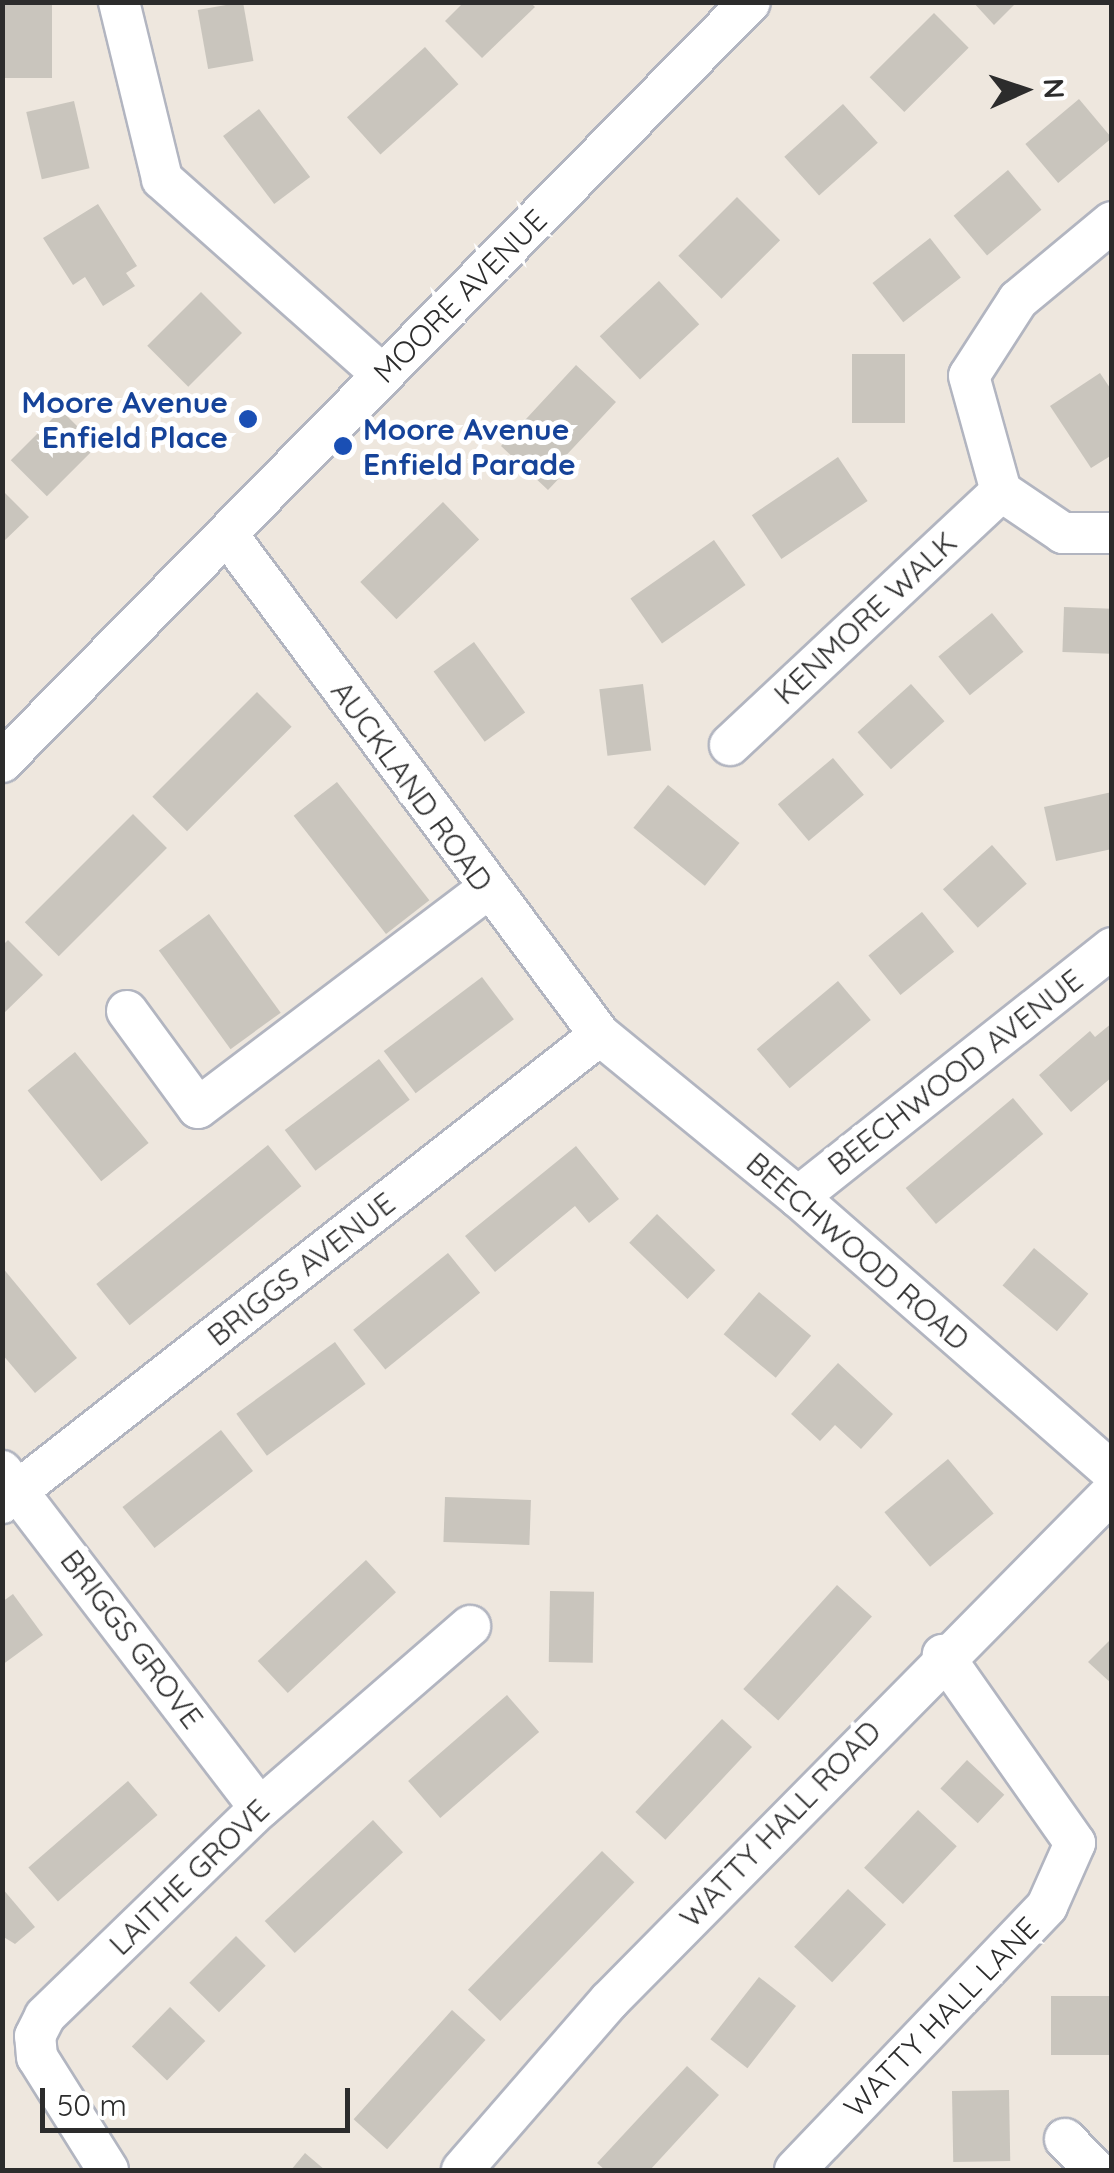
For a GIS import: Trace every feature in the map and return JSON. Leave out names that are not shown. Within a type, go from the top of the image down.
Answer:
[{"type":"street","points":[[119,2],[162,178],[383,375]]},
{"type":"street","name":"MOORE AVENUE","points":[[2,762],[750,2]]},
{"type":"street","points":[[1112,222],[1018,300],[969,376],[1001,492],[1063,533],[1112,533]]},
{"type":"street","name":"KENMORE WALK","points":[[730,745],[1001,492]]},
{"type":"street","name":"AUCKLAND ROAD","points":[[227,534],[600,1035]]},
{"type":"street","points":[[127,1011],[198,1108],[488,889]]},
{"type":"street","name":"BEECHWOOD AVENUE","points":[[798,1197],[1112,948]]},
{"type":"street","name":"BEECHWOOD ROAD","points":[[600,1035],[798,1197],[1112,1472]]},
{"type":"street","name":"BRIGGS AVENUE","points":[[8,1489],[600,1035]]},
{"type":"street","name":"BRIGGS GROVE","points":[[8,1489],[260,1808]]},
{"type":"street","name":"WATTY HALL ROAD","points":[[462,2170],[609,2001],[943,1656],[1112,1492]]},
{"type":"street","name":"LAITHE GROVE","points":[[108,2170],[36,2057],[36,2036],[45,2016],[260,1808],[470,1626]]},
{"type":"street","name":"WATTY HALL LANE","points":[[795,2170],[1047,1906],[1074,1844],[943,1656]]},
{"type":"street","points":[[1065,2139],[1096,2170]]},
{"type":"building","points":[[2,2],[52,2],[52,78],[2,78]]},
{"type":"building","points":[[243,2],[253,61],[208,69],[198,10]]},
{"type":"building","points":[[464,2],[530,2],[535,7],[482,58],[445,21]]},
{"type":"building","points":[[973,2],[1017,2],[994,25]]},
{"type":"building","points":[[934,13],[969,48],[904,112],[870,77]]},
{"type":"building","points":[[425,47],[458,84],[380,154],[347,117]]},
{"type":"building","points":[[1079,99],[1112,138],[1058,183],[1025,144]]},
{"type":"building","points":[[74,101],[90,168],[42,179],[26,112]]},
{"type":"building","points":[[843,104],[878,143],[819,196],[784,157]]},
{"type":"building","points":[[259,109],[310,177],[274,204],[223,136]]},
{"type":"building","points":[[1008,170],[1041,210],[987,255],[954,216]]},
{"type":"building","points":[[737,197],[780,240],[721,299],[678,256]]},
{"type":"building","points":[[98,204],[137,266],[126,273],[135,286],[103,306],[85,277],[73,285],[43,238]]},
{"type":"building","points":[[930,238],[961,277],[903,322],[872,283]]},
{"type":"building","points":[[659,281],[699,324],[640,379],[600,336]]},
{"type":"building","points":[[201,292],[242,333],[188,387],[147,346]]},
{"type":"building","points":[[852,354],[905,354],[905,423],[852,423]]},
{"type":"building","points":[[576,365],[616,402],[559,463],[567,470],[548,490],[501,446]]},
{"type":"building","points":[[1100,373],[1112,391],[1112,455],[1091,468],[1050,406]]},
{"type":"building","points":[[61,410],[97,446],[47,496],[11,460]]},
{"type":"building","points":[[838,457],[868,501],[781,559],[752,515]]},
{"type":"building","points":[[2,490],[29,517],[2,543]]},
{"type":"building","points":[[443,502],[479,539],[396,619],[360,582]]},
{"type":"building","points":[[714,540],[746,585],[662,644],[630,599]]},
{"type":"building","points":[[1064,607],[1112,609],[1110,654],[1062,652]]},
{"type":"building","points":[[992,613],[1023,652],[970,695],[938,656]]},
{"type":"building","points":[[474,642],[525,712],[485,742],[434,671]]},
{"type":"building","points":[[643,684],[651,751],[607,756],[599,689]]},
{"type":"building","points":[[911,684],[944,721],[891,769],[857,732]]},
{"type":"building","points":[[257,692],[292,727],[187,831],[152,797]]},
{"type":"building","points":[[833,758],[864,795],[809,841],[778,804]]},
{"type":"building","points":[[337,782],[429,900],[386,934],[294,816]]},
{"type":"building","points":[[668,785],[739,843],[705,886],[633,828]]},
{"type":"building","points":[[1112,792],[1112,849],[1056,861],[1044,807]]},
{"type":"building","points":[[133,814],[167,848],[59,956],[25,922]]},
{"type":"building","points":[[992,845],[1027,884],[978,928],[943,889]]},
{"type":"building","points":[[922,912],[954,952],[900,995],[868,955]]},
{"type":"building","points":[[209,914],[281,1013],[231,1049],[159,950]]},
{"type":"building","points":[[8,940],[43,975],[2,1015],[2,946]]},
{"type":"building","points":[[482,977],[514,1019],[416,1093],[384,1051]]},
{"type":"building","points":[[838,981],[871,1020],[790,1088],[757,1049]]},
{"type":"building","points":[[1112,1023],[1112,1077],[1071,1112],[1039,1075],[1090,1031],[1095,1037]]},
{"type":"building","points":[[75,1052],[149,1143],[101,1181],[28,1090]]},
{"type":"building","points":[[379,1059],[410,1100],[315,1171],[285,1130]]},
{"type":"building","points":[[1013,1098],[1043,1134],[936,1224],[906,1188]]},
{"type":"building","points":[[268,1145],[301,1186],[130,1325],[96,1284]]},
{"type":"building","points":[[576,1146],[619,1199],[589,1223],[575,1206],[495,1272],[465,1236]]},
{"type":"building","points":[[657,1214],[715,1270],[687,1299],[629,1243]]},
{"type":"building","points":[[1034,1248],[1088,1294],[1057,1331],[1003,1286]]},
{"type":"building","points":[[448,1253],[480,1293],[385,1369],[353,1330]]},
{"type":"building","points":[[2,1267],[77,1358],[35,1393],[2,1354]]},
{"type":"building","points":[[759,1292],[811,1336],[776,1378],[724,1334]]},
{"type":"building","points":[[335,1342],[366,1384],[267,1456],[236,1414]]},
{"type":"building","points":[[838,1363],[893,1414],[861,1449],[835,1425],[820,1441],[791,1414]]},
{"type":"building","points":[[221,1430],[253,1471],[155,1548],[122,1507]]},
{"type":"building","points":[[948,1459],[994,1513],[930,1567],[884,1512]]},
{"type":"building","points":[[445,1497],[531,1500],[529,1545],[443,1542]]},
{"type":"building","points":[[366,1560],[396,1592],[288,1693],[258,1661]]},
{"type":"building","points":[[837,1585],[872,1616],[778,1720],[743,1689]]},
{"type":"building","points":[[550,1591],[594,1592],[593,1663],[549,1662]]},
{"type":"building","points":[[13,1594],[43,1635],[2,1665],[2,1602]]},
{"type":"building","points":[[1112,1638],[1112,1684],[1088,1662]]},
{"type":"building","points":[[507,1695],[539,1732],[440,1818],[408,1781]]},
{"type":"building","points":[[722,1719],[752,1747],[665,1840],[635,1812]]},
{"type":"building","points":[[967,1760],[1004,1795],[978,1823],[940,1789]]},
{"type":"building","points":[[128,1781],[158,1815],[58,1902],[28,1868]]},
{"type":"building","points":[[918,1810],[957,1846],[903,1904],[864,1868]]},
{"type":"building","points":[[373,1820],[403,1852],[295,1953],[265,1921]]},
{"type":"building","points":[[602,1851],[634,1882],[500,2021],[468,1990]]},
{"type":"building","points":[[2,1888],[35,1927],[15,1944],[2,1936]]},
{"type":"building","points":[[848,1889],[886,1924],[832,1982],[794,1947]]},
{"type":"building","points":[[236,1936],[266,1966],[219,2012],[189,1983]]},
{"type":"building","points":[[759,1977],[796,2006],[747,2068],[710,2039]]},
{"type":"building","points":[[1051,1996],[1112,1996],[1112,2055],[1051,2055]]},
{"type":"building","points":[[170,2007],[205,2041],[167,2081],[132,2047]]},
{"type":"building","points":[[452,2010],[485,2040],[387,2149],[354,2119]]},
{"type":"building","points":[[687,2066],[719,2095],[650,2170],[605,2170],[597,2163]]},
{"type":"building","points":[[1009,2090],[1010,2161],[953,2162],[952,2091]]},
{"type":"building","points":[[305,2153],[325,2170],[291,2170]]},
{"type":"place","name":"Moore Avenue Enfield Place","points":[[248,419]]},
{"type":"place","name":"Moore Avenue Enfield Parade","points":[[343,446]]}]
